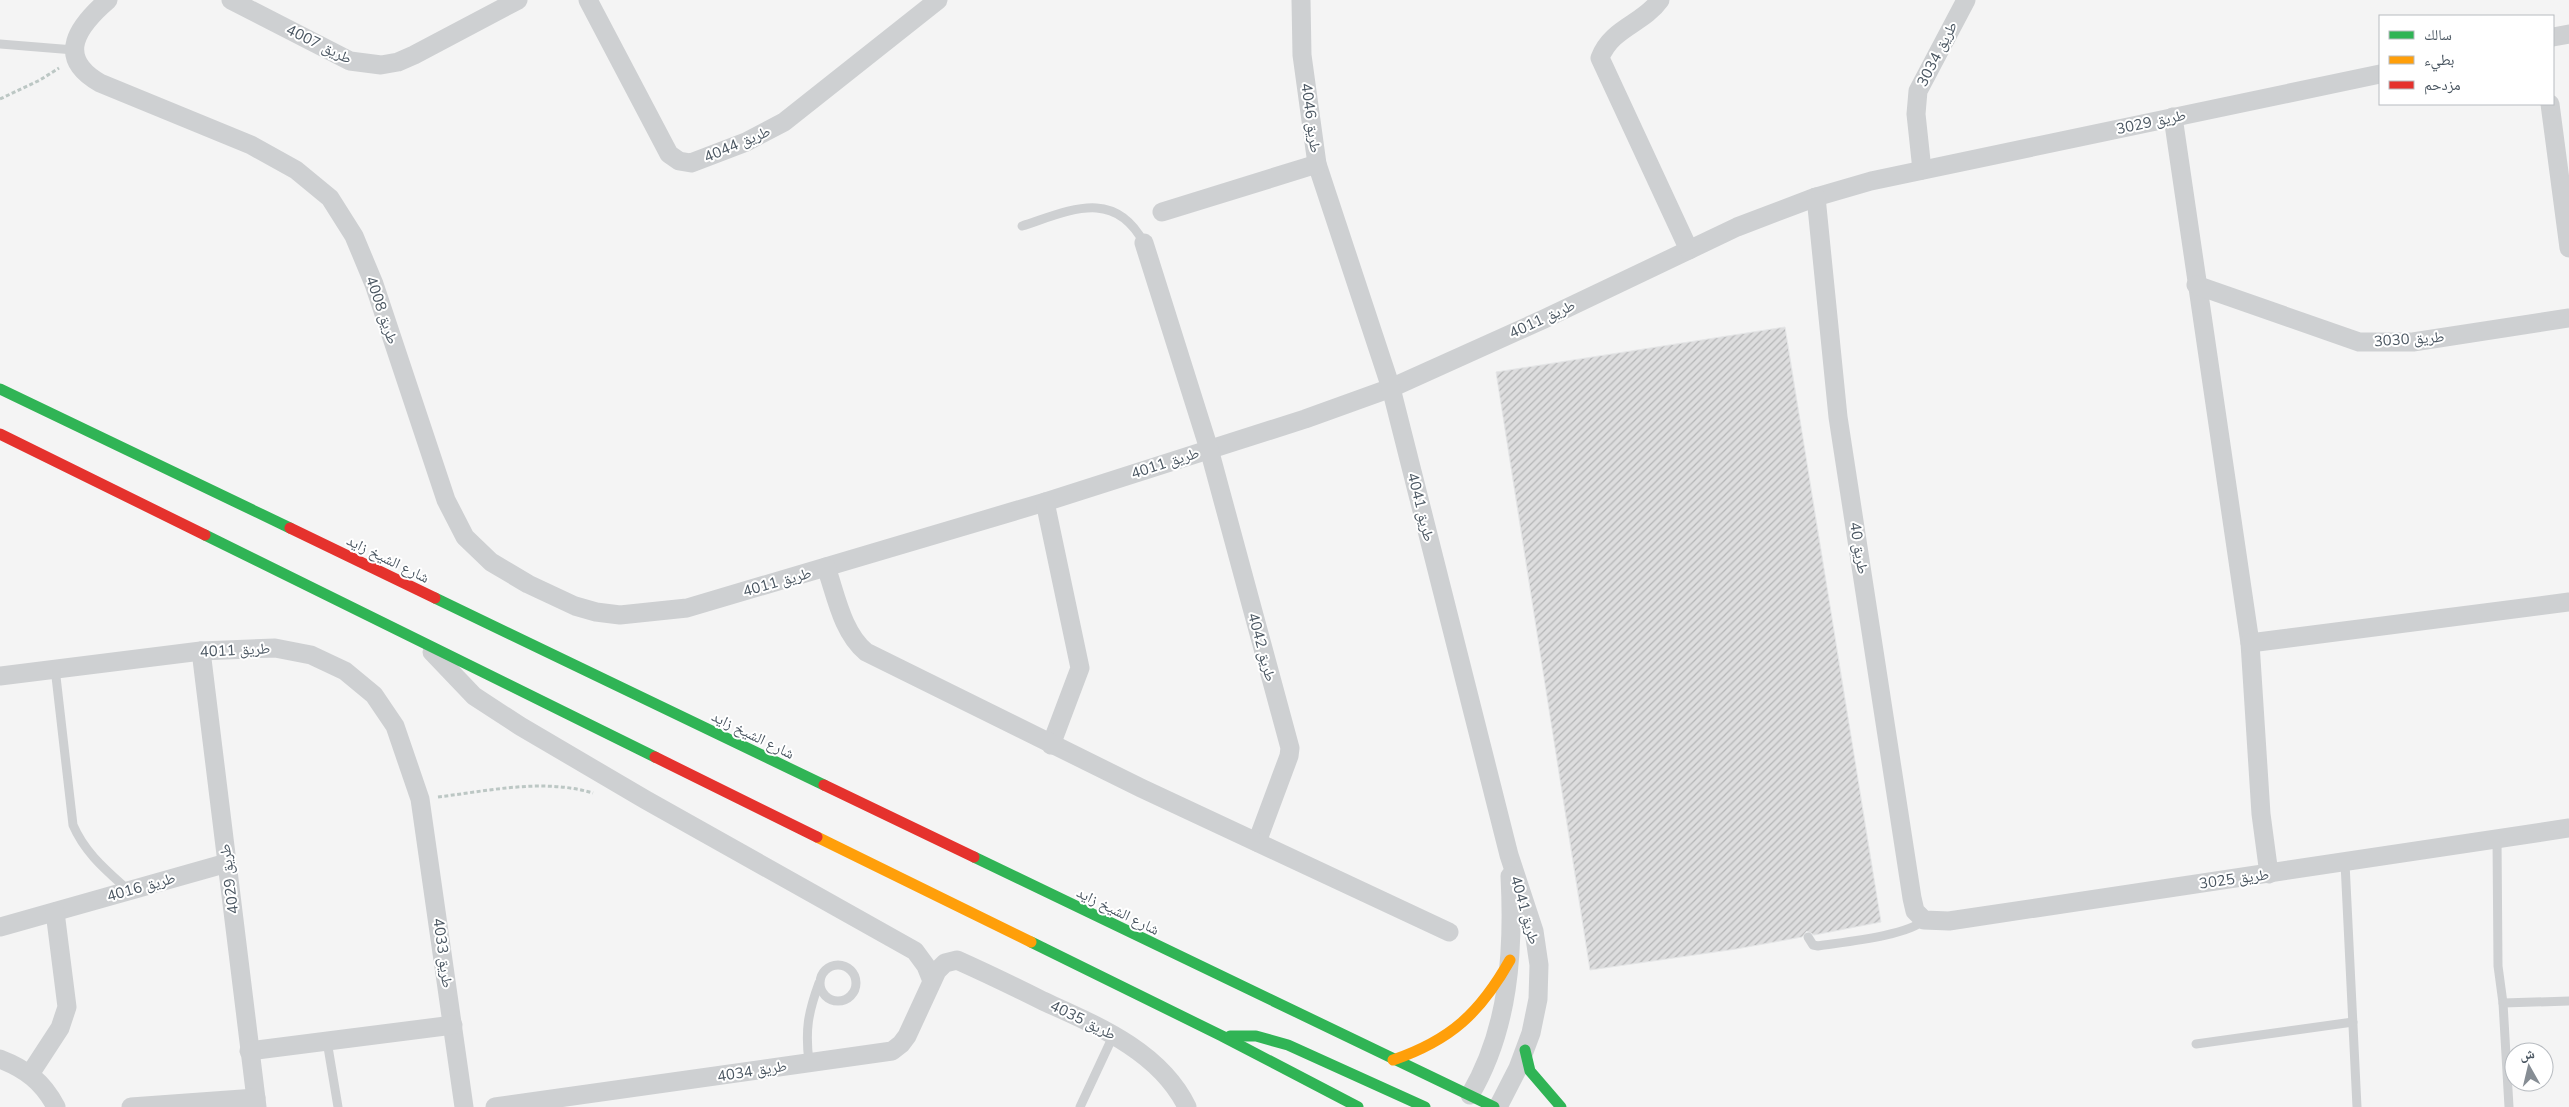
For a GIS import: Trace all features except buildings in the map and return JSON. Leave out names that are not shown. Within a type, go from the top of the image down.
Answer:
[{"type":"main road","name":"شارع الشيخ زايد","points":[[0,389],[1393,1060],[1465,1101],[1494,1107]]},
{"type":"main road","points":[[0,434],[1222,1036],[1358,1107]]},
{"type":"main road","points":[[1393,1060],[1440,1042],[1458,1028],[1487,998],[1510,960]]},
{"type":"main road","points":[[1222,1036],[1256,1036],[1288,1045],[1425,1107]]},
{"type":"main road","points":[[1525,1050],[1530,1071],[1561,1107]]},
{"type":"main road","points":[[1291,1072],[1322,1101]]},
{"type":"street","points":[[75,54],[81,27],[108,0]]},
{"type":"street","name":"طريق 4007","points":[[232,0],[350,61],[381,65],[398,62],[518,0]]},
{"type":"street","name":"طريق 4044","points":[[588,0],[669,154],[679,161],[691,163],[746,142],[784,122],[938,0]]},
{"type":"street","name":"طريق 4046","points":[[1162,212],[1317,164],[1302,55],[1301,0]]},
{"type":"street","points":[[1660,0],[1652,11],[1617,32],[1605,46],[1600,58],[1688,250]]},
{"type":"street","name":"طريق 3034","points":[[1922,170],[1916,114],[1918,92],[1966,0]]},
{"type":"street","points":[[2554,37],[2569,34]]},
{"type":"street","name":"طريق 4008","points":[[75,54],[86,74],[100,83],[251,145],[296,170],[330,198],[354,236],[374,284],[446,500],[465,537],[491,562],[528,584],[575,606],[596,612],[620,615]]},
{"type":"street","name":"طريق 3029","points":[[1922,170],[2379,74]]},
{"type":"street","points":[[2550,105],[2567,220],[2569,248]]},
{"type":"street","points":[[2173,118],[2250,643],[2260,814],[2269,874]]},
{"type":"street","name":"طريق 4041","points":[[1317,164],[1391,388],[1509,855],[1534,931],[1539,965],[1538,999],[1525,1050],[1498,1107]]},
{"type":"street","name":"طريق 4011","points":[[620,615],[687,608],[1045,502],[1305,419],[1391,388],[1544,319],[1737,227],[1816,197],[1871,181],[1922,170]]},
{"type":"street","name":"طريق 40","points":[[1816,197],[1838,417],[1912,898],[1916,911],[1924,920]]},
{"type":"street","name":"طريق 4042","points":[[1144,243],[1209,449],[1290,748],[1289,756],[1257,842]]},
{"type":"street","name":"طريق 3030","points":[[2196,285],[2359,342],[2413,342],[2569,318]]},
{"type":"street","points":[[1045,502],[1080,668],[1051,745]]},
{"type":"street","points":[[826,567],[848,628],[862,648],[1051,745],[1449,932]]},
{"type":"street","points":[[2250,643],[2569,602]]},
{"type":"street","points":[[421,640],[474,696],[646,800],[916,951],[926,966],[932,981]]},
{"type":"street","name":"طريق 4011","points":[[0,676],[201,651],[275,648],[311,655],[345,671],[374,695],[395,726],[420,799]]},
{"type":"street","name":"طريق 4029","points":[[201,651],[228,863],[249,1051],[257,1102]]},
{"type":"street","name":"طريق 4033","points":[[420,799],[464,1107]]},
{"type":"street","name":"طريق 3025","points":[[1924,920],[1949,921],[2569,828]]},
{"type":"street","name":"طريق 4041","points":[[1465,1101],[1492,1048],[1507,988],[1512,934],[1509,855]]},
{"type":"street","name":"طريق 4016","points":[[0,928],[228,863]]},
{"type":"street","points":[[30,1074],[60,1028],[67,1007],[54,912]]},
{"type":"street","name":"طريق 4034","points":[[495,1107],[892,1050],[901,1044],[906,1036],[940,966],[957,960]]},
{"type":"street","name":"طريق 4035","points":[[957,960],[1114,1034],[1158,1069],[1180,1092],[1187,1107]]},
{"type":"street","points":[[249,1051],[453,1025]]},
{"type":"street","points":[[0,1059],[30,1074],[47,1090],[56,1107]]},
{"type":"street","points":[[131,1107],[257,1102]]},
{"type":"lane","points":[[0,44],[75,54]]},
{"type":"lane","points":[[1022,226],[1079,208],[1101,207],[1127,219],[1137,230],[1144,243]]},
{"type":"lane","points":[[54,668],[73,825],[80,842],[129,891]]},
{"type":"lane","points":[[2497,840],[2498,966],[2503,1003],[2509,1107]]},
{"type":"lane","points":[[2345,863],[2357,1107]]},
{"type":"lane","points":[[1808,937],[1813,945],[1823,945],[1904,931],[1918,926],[1924,920]]},
{"type":"lane","points":[[809,1062],[806,1036],[807,1020],[820,980],[828,968],[841,965],[853,972],[856,986],[849,998],[835,1001],[823,994],[820,980]]},
{"type":"lane","points":[[2503,1003],[2569,1001]]},
{"type":"lane","points":[[2196,1044],[2354,1022]]},
{"type":"lane","points":[[1080,1107],[1114,1034]]},
{"type":"lane","points":[[327,1041],[338,1107]]},
{"type":"path","points":[[0,99],[40,80],[75,54]]},
{"type":"path","points":[[420,799],[551,786],[577,788],[601,795]]},
{"type":"traffic: fast","points":[[0,389],[290,528]]},
{"type":"traffic: fast","points":[[205,535],[655,757]]},
{"type":"traffic: fast","points":[[435,598],[824,785]]},
{"type":"traffic: fast","points":[[974,857],[1494,1107]]},
{"type":"traffic: fast","points":[[1031,942],[1222,1036],[1358,1107]]},
{"type":"traffic: fast","points":[[1230,1036],[1256,1036],[1288,1045],[1425,1107]]},
{"type":"traffic: fast","points":[[1525,1050],[1530,1071],[1561,1107]]},
{"type":"traffic: slow","points":[[817,837],[1031,942]]},
{"type":"traffic: slow","points":[[1393,1060],[1448,1034],[1475,1010],[1499,979],[1510,960]]},
{"type":"traffic: jam","points":[[0,434],[205,535]]},
{"type":"traffic: jam","points":[[290,528],[435,598]]},
{"type":"traffic: jam","points":[[655,757],[817,837]]},
{"type":"traffic: jam","points":[[824,785],[974,857]]}]
